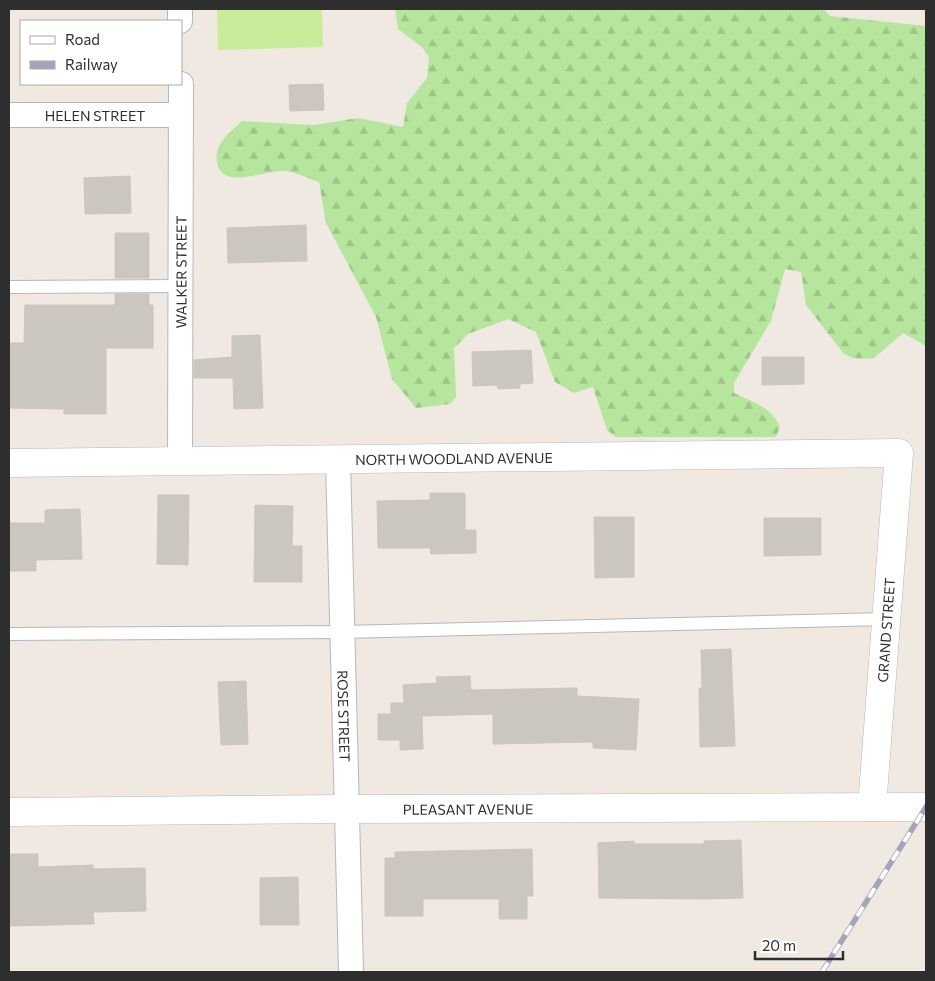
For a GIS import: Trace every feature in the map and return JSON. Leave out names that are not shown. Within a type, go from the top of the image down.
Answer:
[{"type":"street","name":"WALKER STREET","points":[[180,461],[181,85]]},
{"type":"street","name":"HELEN STREET","points":[[9,115],[181,115]]},
{"type":"street","name":"NORTH WOODLAND AVENUE","points":[[9,463],[899,453]]},
{"type":"street","name":"GRAND STREET","points":[[872,807],[899,453]]},
{"type":"street","name":"ROSE STREET","points":[[338,460],[351,972]]},
{"type":"street","name":"PLEASANT AVENUE","points":[[9,812],[926,807]]},
{"type":"lane","points":[[9,287],[181,286]]},
{"type":"lane","points":[[9,634],[343,632],[886,619]]},
{"type":"green space","points":[[217,9],[322,9],[323,47],[218,50]]},
{"type":"green space","points":[[395,9],[824,9],[830,16],[926,26],[926,346],[903,333],[873,359],[853,358],[844,354],[806,305],[801,272],[785,269],[771,321],[734,383],[734,393],[761,406],[776,420],[780,427],[776,437],[616,437],[607,430],[593,387],[574,393],[555,382],[536,332],[508,319],[468,334],[454,348],[456,397],[450,404],[416,408],[392,379],[376,317],[326,223],[319,182],[286,171],[236,178],[227,176],[221,171],[217,162],[220,144],[242,121],[314,125],[358,118],[403,127],[407,103],[427,78],[429,57],[422,47],[398,29]]},
{"type":"building","points":[[323,84],[324,110],[290,111],[289,85]]},
{"type":"building","points":[[130,176],[131,213],[85,214],[84,178]]},
{"type":"building","points":[[306,225],[307,261],[228,263],[227,228]]},
{"type":"building","points":[[115,233],[149,233],[149,278],[115,278]]},
{"type":"building","points":[[115,294],[149,294],[149,305],[153,305],[153,348],[106,348],[106,414],[64,414],[64,409],[9,408],[9,343],[24,343],[25,305],[115,305]]},
{"type":"building","points":[[260,335],[263,408],[234,409],[233,378],[194,378],[194,360],[232,357],[232,336]]},
{"type":"building","points":[[531,350],[533,383],[520,384],[520,388],[498,389],[497,385],[473,386],[472,352]]},
{"type":"building","points":[[762,357],[804,357],[804,384],[762,385]]},
{"type":"building","points":[[430,493],[465,493],[465,530],[476,530],[476,553],[431,554],[430,548],[378,548],[377,501],[430,500]]},
{"type":"building","points":[[158,495],[189,495],[188,565],[157,564]]},
{"type":"building","points":[[255,505],[293,506],[292,546],[302,546],[302,582],[254,582]]},
{"type":"building","points":[[80,509],[82,559],[36,560],[36,571],[9,571],[9,523],[45,523],[45,510]]},
{"type":"building","points":[[594,517],[634,517],[634,577],[595,578]]},
{"type":"building","points":[[764,518],[821,518],[821,555],[764,556]]},
{"type":"building","points":[[731,649],[735,746],[700,747],[699,688],[702,688],[701,650]]},
{"type":"building","points":[[470,676],[471,690],[577,688],[577,696],[639,699],[636,750],[593,748],[593,742],[493,744],[493,714],[422,716],[423,749],[400,750],[400,740],[378,740],[378,714],[391,714],[391,703],[404,703],[403,685],[437,683],[436,677]]},
{"type":"building","points":[[246,681],[248,744],[221,745],[218,682]]},
{"type":"building","points":[[741,840],[743,898],[599,898],[598,843],[634,841],[634,844],[704,844],[704,841]]},
{"type":"building","points":[[532,849],[533,896],[527,896],[527,919],[499,919],[499,899],[423,899],[423,916],[385,916],[385,858],[395,858],[395,852]]},
{"type":"building","points":[[9,854],[38,854],[38,867],[93,865],[93,869],[145,868],[146,911],[93,912],[94,924],[9,926]]},
{"type":"building","points":[[298,877],[299,925],[260,925],[260,878]]},
{"type":"railway","points":[[822,972],[926,807]]}]
